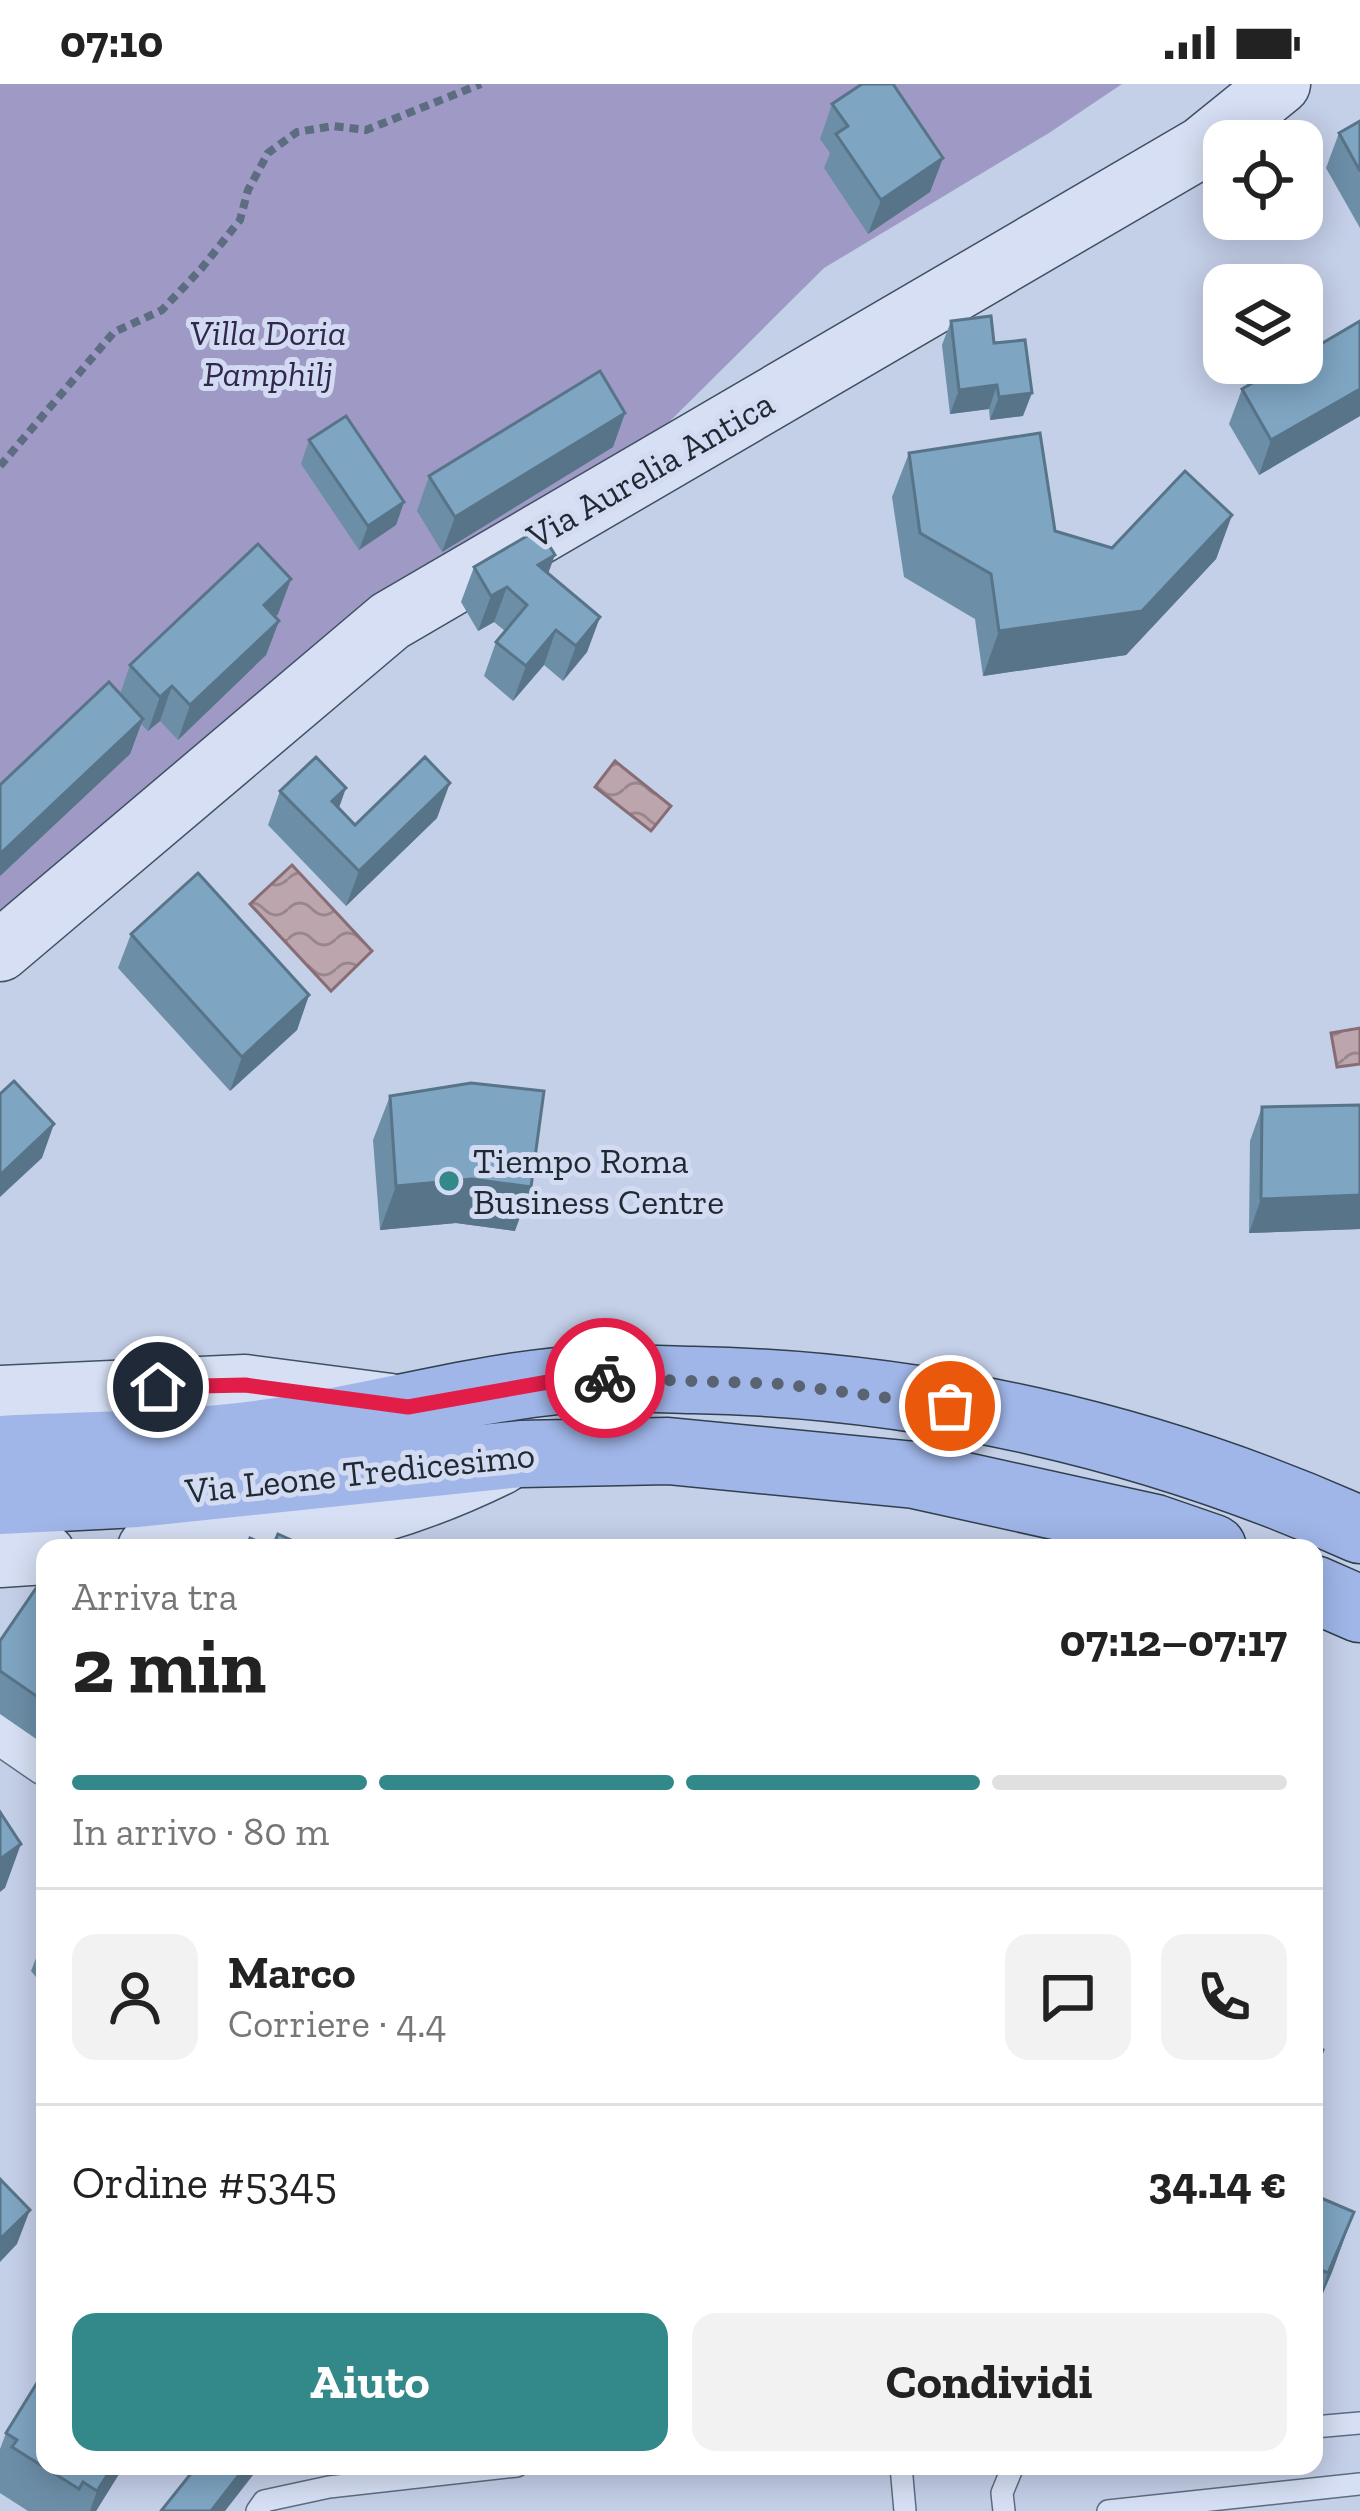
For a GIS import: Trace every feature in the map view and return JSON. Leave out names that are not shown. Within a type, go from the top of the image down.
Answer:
[{"type":"main road","name":"Via Aurelia Antica","points":[[0,951],[401,614],[1202,147],[1280,84]]},
{"type":"main road","points":[[1202,147],[1312,84]]},
{"type":"main road","name":"Via Leone Tredicesimo","points":[[0,1449],[266,1433],[554,1381],[743,1381],[854,1390],[1041,1423],[1132,1446],[1268,1492],[1360,1530]]},
{"type":"main road","points":[[0,1396],[245,1385],[408,1407]]},
{"type":"main road","name":"Via Leone Tredicesimo","points":[[0,1501],[137,1495],[520,1454],[668,1450],[915,1474],[1187,1539]]},
{"type":"main road","points":[[235,1539],[293,1533],[410,1505],[520,1454]]},
{"type":"main road","points":[[0,1556],[36,1554]]},
{"type":"main road","points":[[1323,1593],[1360,1609]]},
{"type":"street","points":[[0,1732],[36,1758]]},
{"type":"lane","points":[[1323,2426],[1360,2423]]},
{"type":"lane","points":[[257,2511],[264,2500],[436,2475]]},
{"type":"lane","points":[[902,2475],[904,2511]]},
{"type":"lane","points":[[1004,2511],[1002,2493],[1009,2475]]},
{"type":"lane","points":[[1108,2511],[1360,2484]]},
{"type":"path","points":[[0,466],[114,332],[162,310],[201,269],[240,220],[248,190],[268,153],[296,132],[333,127],[366,130],[481,84]]},
{"type":"green space","name":"Villa Doria Pamphilj","points":[[0,84],[1122,84],[824,268],[664,427],[0,921]]},
{"type":"water","points":[[615,761],[671,806],[651,831],[595,787]]},
{"type":"water","points":[[292,865],[372,951],[331,991],[250,904]]},
{"type":"water","points":[[1360,1028],[1360,1064],[1337,1067],[1331,1033]]},
{"type":"building","points":[[862,84],[893,84],[943,158],[881,200],[836,134],[848,126],[832,104]]},
{"type":"building","points":[[1360,121],[1360,171],[1339,133]]},
{"type":"building","points":[[991,316],[994,343],[1025,340],[1032,393],[999,397],[997,385],[959,390],[951,321]]},
{"type":"building","points":[[1360,321],[1360,389],[1271,440],[1242,389],[1251,384],[1323,384],[1323,343]]},
{"type":"building","points":[[600,371],[625,413],[455,517],[429,476]]},
{"type":"building","points":[[346,416],[404,502],[368,526],[309,440]]},
{"type":"building","points":[[1040,433],[1055,531],[1112,548],[1185,471],[1232,515],[1142,611],[999,631],[991,574],[920,533],[909,453]]},
{"type":"building","points":[[539,529],[555,555],[538,565],[600,617],[576,646],[556,630],[526,666],[496,642],[527,605],[507,587],[491,596],[474,567]]},
{"type":"building","points":[[258,544],[291,579],[264,605],[279,621],[190,705],[172,686],[160,697],[130,665]]},
{"type":"building","points":[[109,682],[143,719],[0,854],[0,785]]},
{"type":"building","points":[[316,757],[346,788],[332,801],[355,825],[425,757],[450,783],[359,871],[280,791]]},
{"type":"building","points":[[198,873],[309,995],[242,1057],[131,934]]},
{"type":"building","points":[[14,1081],[54,1124],[0,1175],[0,1094]]},
{"type":"building","points":[[471,1083],[544,1091],[531,1187],[472,1179],[396,1186],[390,1096]]},
{"type":"building","points":[[1360,1105],[1360,1195],[1261,1199],[1262,1107]]},
{"type":"building","points":[[36,1588],[36,1696],[0,1671],[0,1641]]},
{"type":"building","points":[[0,1812],[21,1844],[0,1859]]},
{"type":"building","points":[[0,2179],[30,2210],[0,2239]]},
{"type":"building","points":[[1323,2199],[1354,2212],[1328,2273],[1323,2271]]},
{"type":"building","points":[[36,2385],[36,2462],[12,2447],[17,2440],[6,2433]]},
{"type":"building","points":[[57,2475],[107,2475],[97,2491],[83,2482],[79,2489]]},
{"type":"building","points":[[190,2475],[239,2475],[211,2511],[161,2511]]},
{"type":"way so far","points":[[605,1378],[783,1384],[950,1406]]},
{"type":"place","name":"Tiempo Roma Business Centre","points":[[449,1181]]},
{"type":"route","points":[[158,1387],[245,1385],[408,1407],[554,1381],[605,1378]]}]
